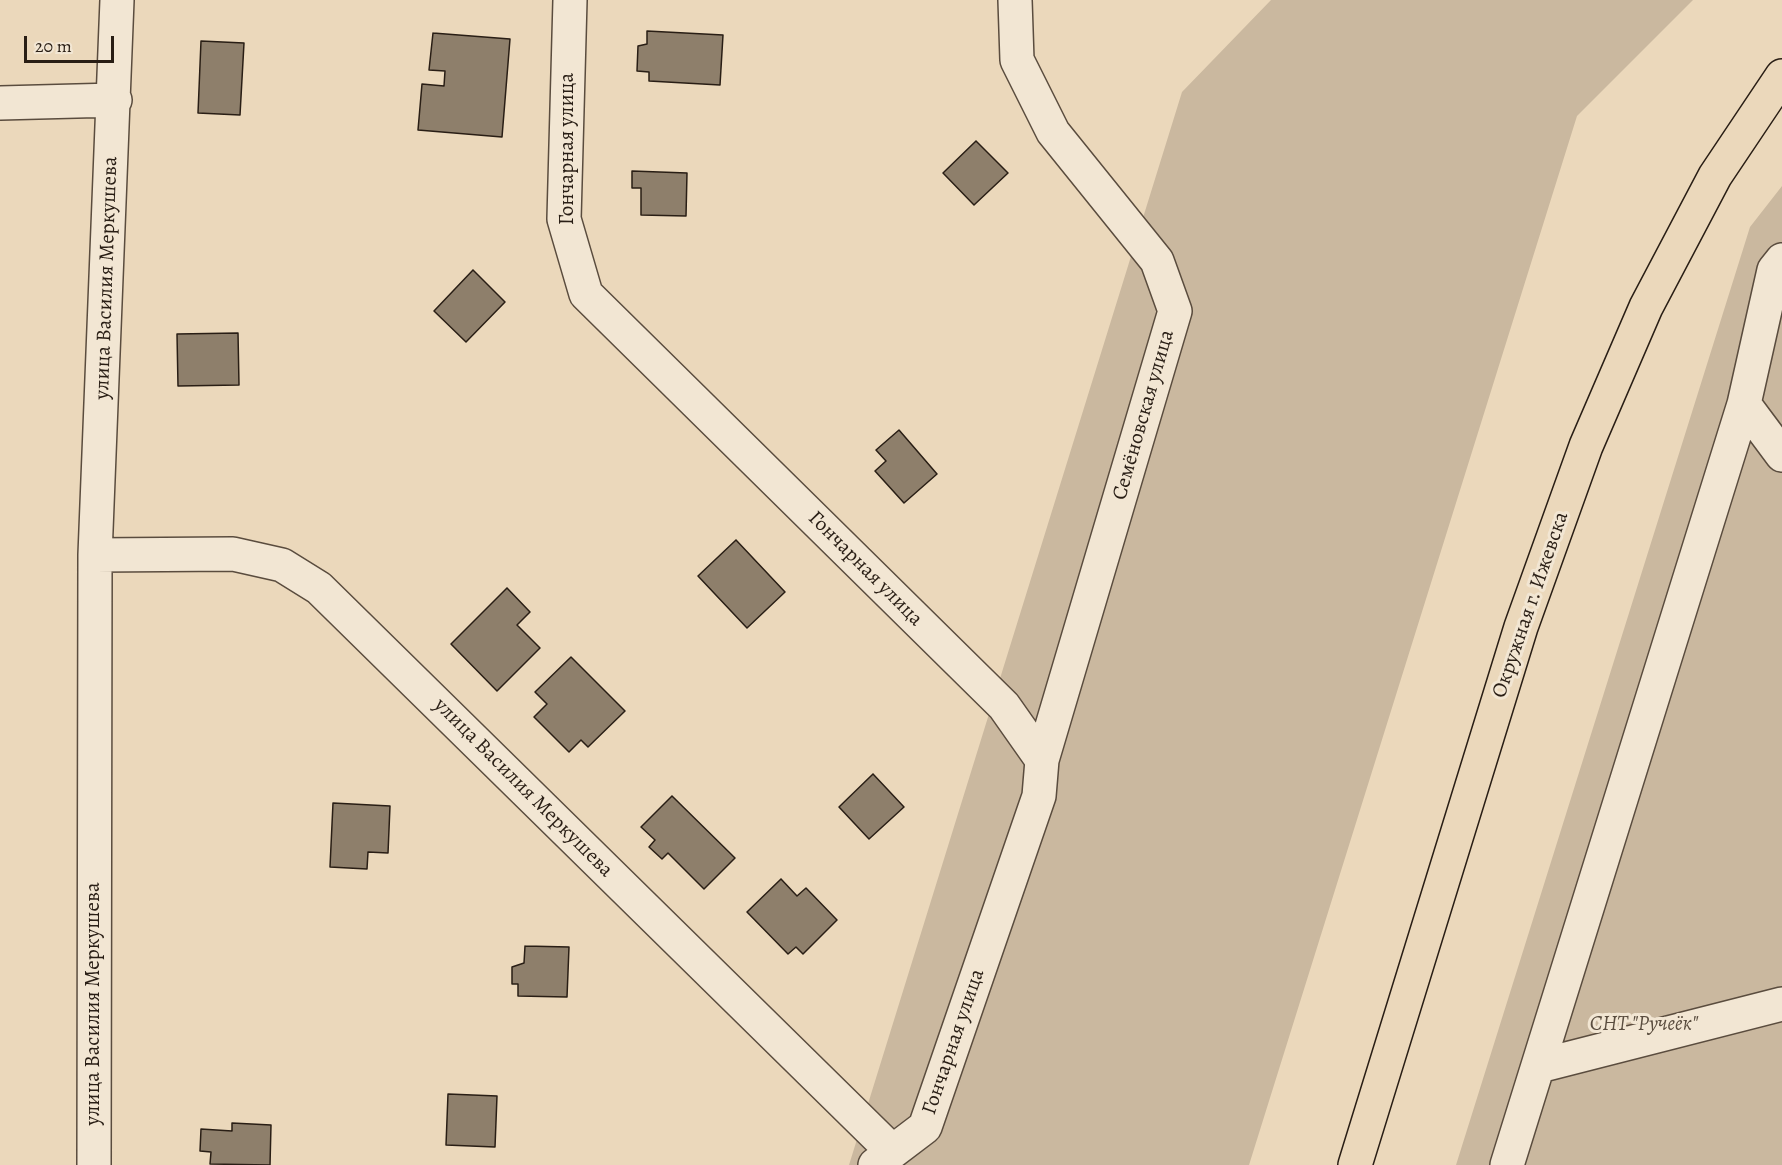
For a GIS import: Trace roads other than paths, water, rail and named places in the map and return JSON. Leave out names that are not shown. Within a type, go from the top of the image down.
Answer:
[{"type":"main road","name":"Окружная г. Ижевска","points":[[1355,1165],[1521,627],[1586,447],[1646,307],[1715,176],[1782,76]]},
{"type":"street","name":"улица Василия Меркушева","points":[[94,1165],[95,555],[115,100],[117,0]]},
{"type":"street","name":"Гончарная улица","points":[[570,0],[564,219],[586,294],[1004,706],[1042,759],[1039,796],[925,1127],[884,1158]]},
{"type":"street","name":"Семёновская улица","points":[[1015,0],[1017,60],[1053,132],[1157,261],[1175,311],[1042,759]]},
{"type":"street","points":[[0,103],[115,100]]},
{"type":"street","points":[[1506,1165],[1539,1066],[1744,404],[1774,270],[1782,260]]},
{"type":"street","points":[[1744,404],[1782,455]]},
{"type":"street","name":"улица Василия Меркушева","points":[[95,555],[233,554],[282,565],[319,588],[884,1158]]},
{"type":"street","points":[[1539,1066],[1782,1004]]},
{"type":"park label","name":"СНТ \"Ручеёк\"","points":[[1644,1025]]}]
